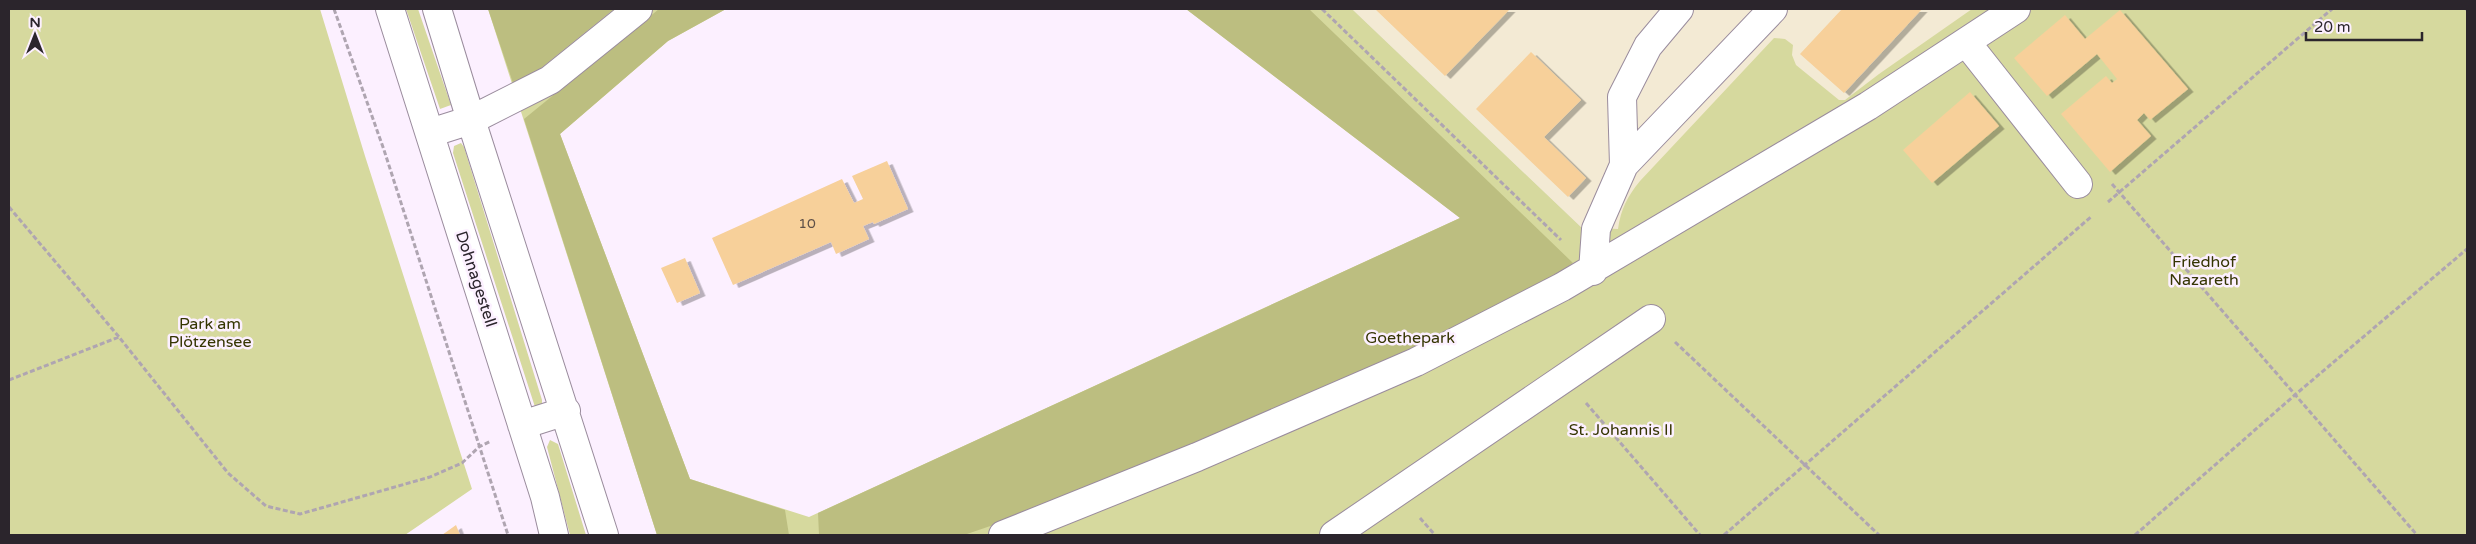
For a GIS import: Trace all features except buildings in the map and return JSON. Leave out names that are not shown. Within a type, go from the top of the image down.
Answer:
[{"type":"street","name":"Dohnagestell","points":[[390,9],[522,425],[554,535]]},
{"type":"street","points":[[437,9],[604,535]]},
{"type":"street","points":[[430,133],[471,120],[550,80],[638,9]]},
{"type":"street","points":[[1624,164],[1622,97],[1648,46],[1679,9]]},
{"type":"street","points":[[1592,271],[1596,229],[1624,164],[1773,9]]},
{"type":"street","points":[[1003,535],[1196,457],[1416,362],[1592,271],[1868,106],[2016,9]]},
{"type":"street","points":[[1966,42],[2078,184]]},
{"type":"street","points":[[1334,535],[1652,319]]},
{"type":"street","points":[[522,425],[566,411]]},
{"type":"path","points":[[334,9],[384,150],[508,535]]},
{"type":"path","points":[[1322,9],[1592,271]]},
{"type":"path","points":[[2105,205],[2332,9]]},
{"type":"path","points":[[2078,184],[2097,167],[2417,535]]},
{"type":"path","points":[[9,207],[119,337],[228,473],[266,506],[300,514],[430,477],[462,463],[479,447],[522,425]]},
{"type":"path","points":[[1724,535],[2097,212]]},
{"type":"path","points":[[2135,535],[2296,394],[2467,249]]},
{"type":"path","points":[[1652,319],[1879,535]]},
{"type":"path","points":[[9,380],[119,337]]},
{"type":"path","points":[[1565,378],[1700,535]]},
{"type":"shaded area","points":[[1352,9],[1993,9],[1625,240],[1596,229],[1581,227]]},
{"type":"green space","name":"Park am Plötzensee","points":[[9,9],[320,9],[472,489],[405,535],[9,535]]},
{"type":"green space","points":[[406,9],[418,9],[451,105],[440,109]]},
{"type":"green space","points":[[488,9],[726,9],[668,41],[560,134],[690,479],[809,517],[1460,218],[1186,9],[1352,9],[1581,227],[1618,229],[1625,203],[1631,192],[1774,38],[1785,39],[1793,45],[1792,55],[1796,65],[1839,100],[1845,100],[1972,9],[2467,9],[2467,535],[657,535]]},
{"type":"green space","points":[[488,9],[614,9],[515,89]]},
{"type":"green space","points":[[659,9],[726,9],[668,41],[560,134],[690,479],[785,510],[789,535],[657,535],[524,119]]},
{"type":"green space","name":"Goethepark","points":[[1186,9],[1309,9],[1573,263],[1547,281],[1401,358],[1008,520],[964,535],[819,535],[818,513],[1460,218]]},
{"type":"green space","points":[[461,143],[464,147],[542,405],[535,407],[453,153],[454,146]]},
{"type":"green space","points":[[550,440],[558,444],[586,535],[570,535],[547,447]]},
{"type":"park label","name":"Friedhof Nazareth","points":[[2204,271]]},
{"type":"park label","name":"St. Johannis II","points":[[1621,430]]}]
